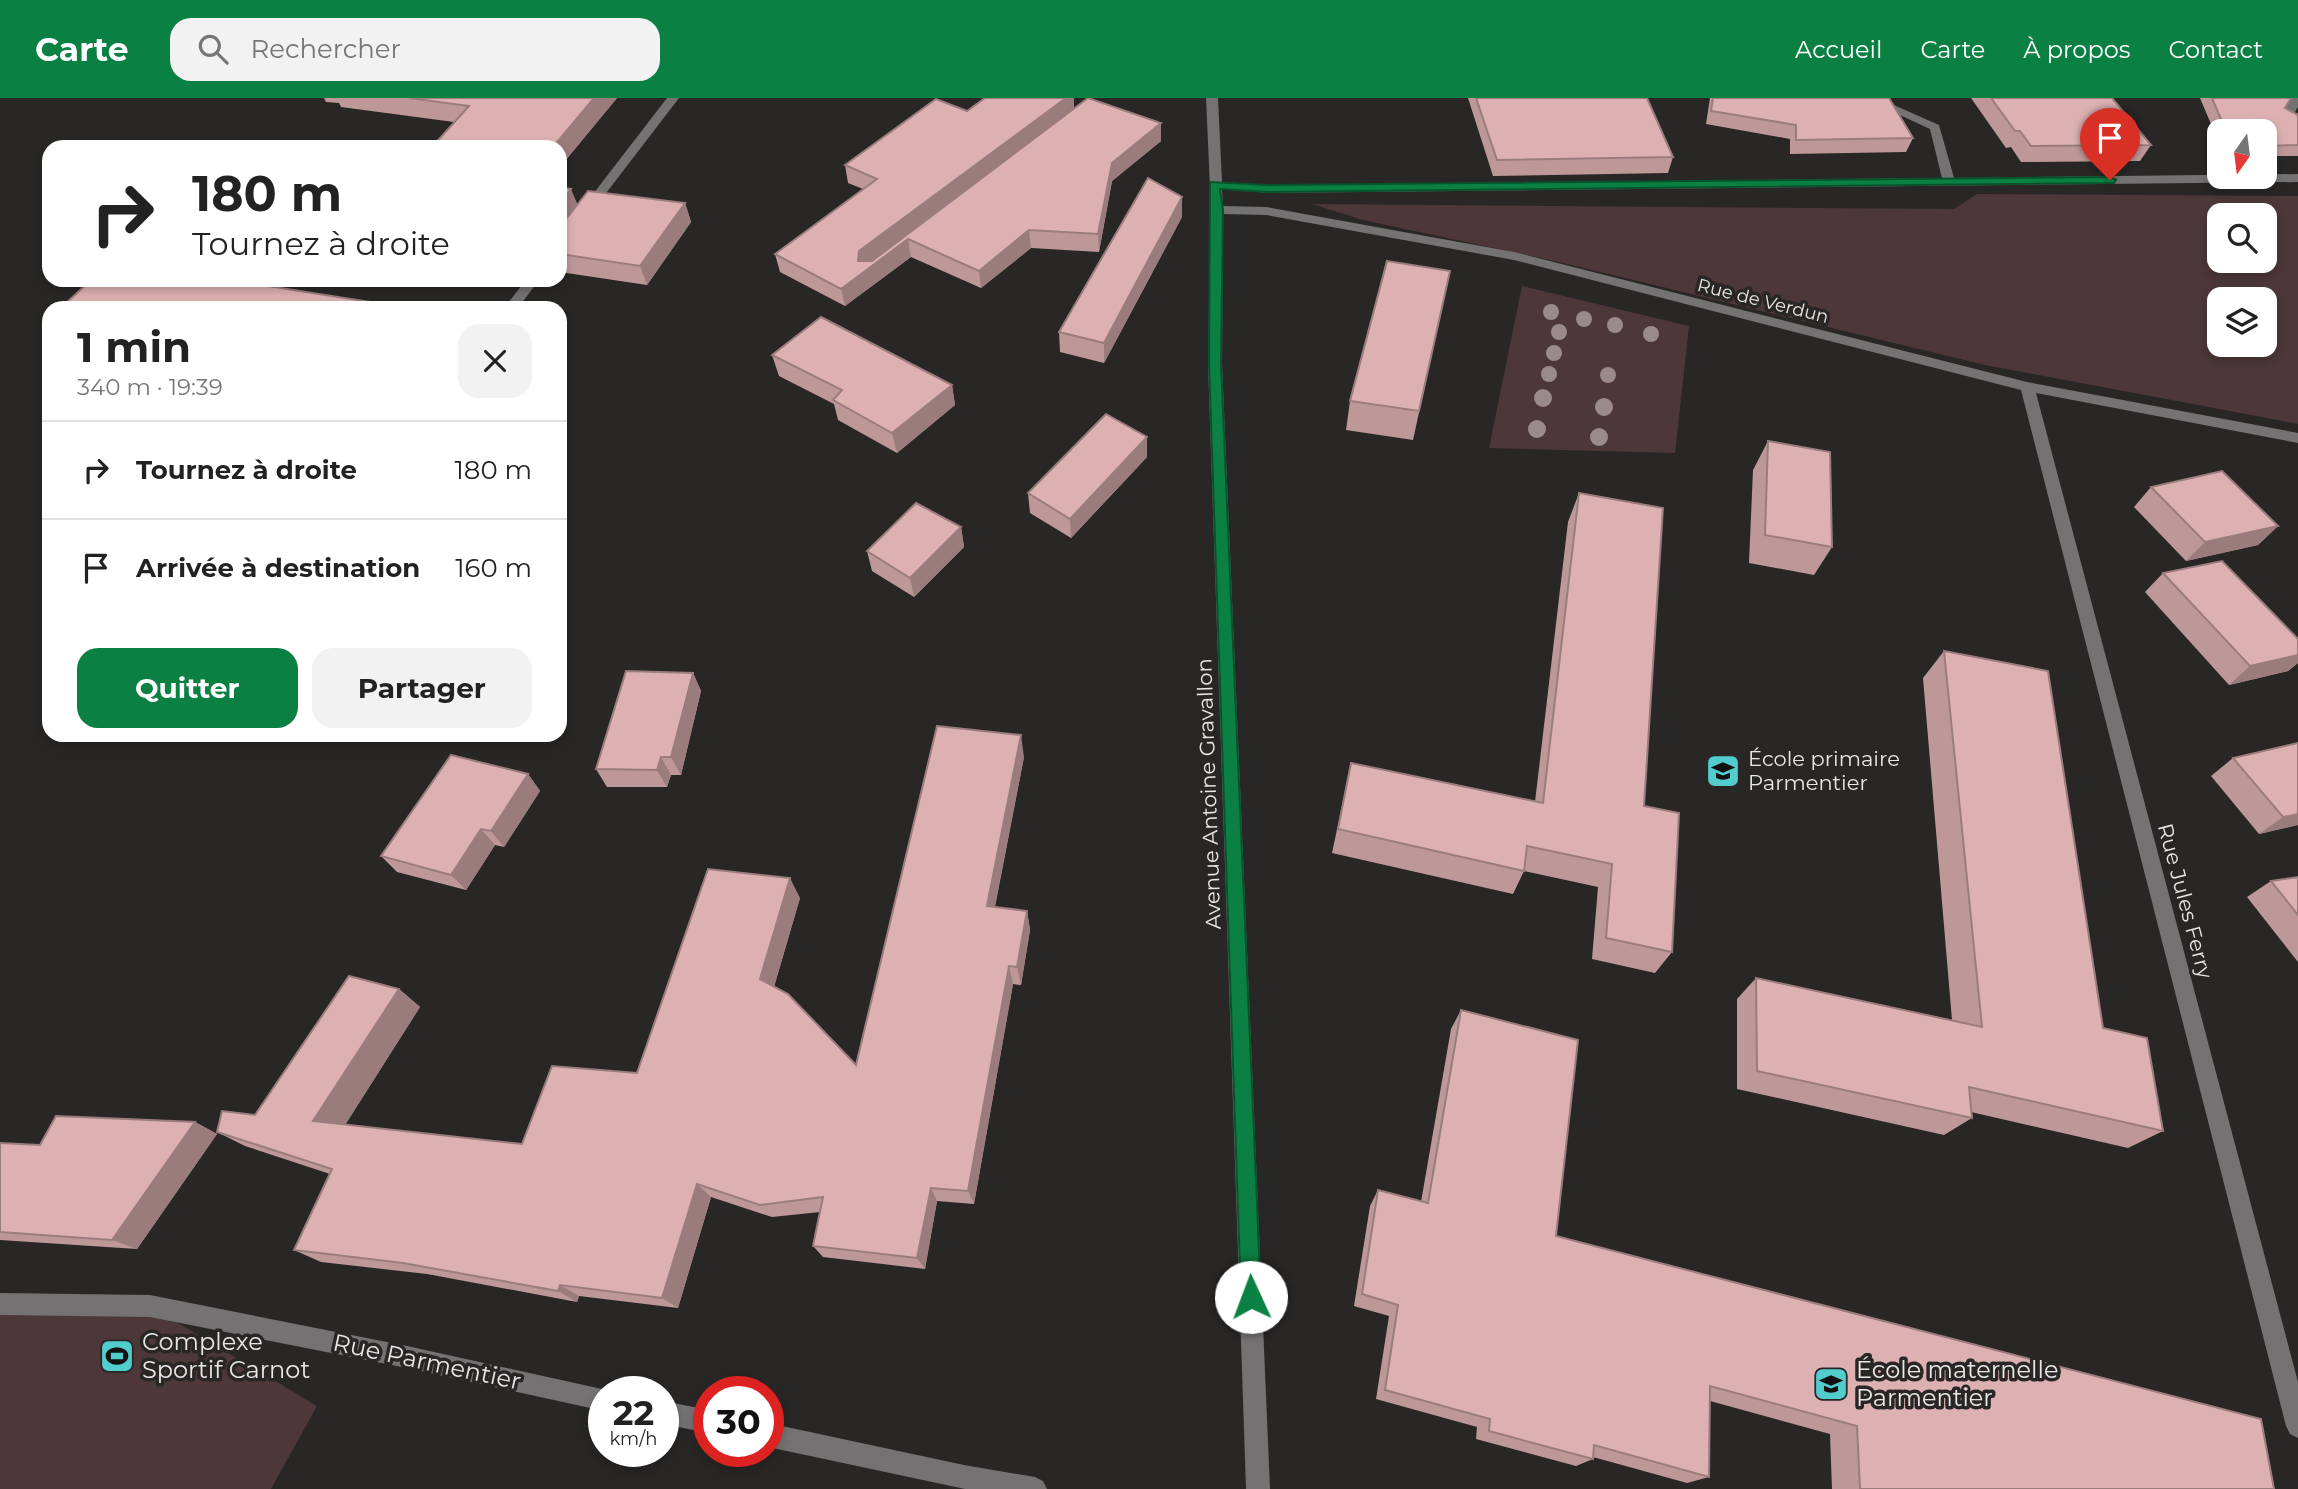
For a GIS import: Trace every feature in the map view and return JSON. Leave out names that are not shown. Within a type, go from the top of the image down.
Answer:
[{"type":"street","points":[[567,236],[673,98]]},
{"type":"street","name":"Avenue Antoine Gravallon","points":[[1212,98],[1217,210],[1215,364],[1258,1489]]},
{"type":"street","points":[[1869,98],[1935,127],[1949,182]]},
{"type":"street","points":[[2297,98],[2286,118],[2298,125]]},
{"type":"street","points":[[1214,185],[1268,189],[2298,178]]},
{"type":"street","name":"Rue de Verdun","points":[[1217,210],[1266,211],[1514,256],[2028,387],[2298,438]]},
{"type":"street","points":[[516,301],[528,287]]},
{"type":"street","name":"Rue Jules Ferry","points":[[2028,387],[2298,1426]]},
{"type":"street","name":"Rue Parmentier","points":[[0,1304],[150,1306],[393,1354],[588,1397]]},
{"type":"street","points":[[784,1438],[964,1477],[1035,1489]]},
{"type":"shaded area","points":[[1977,194],[2298,196],[2298,424],[1985,365],[1559,262],[1363,220],[1312,204],[1954,209]]},
{"type":"shaded area","points":[[1522,286],[1689,326],[1675,453],[1489,448]]},
{"type":"shaded area","name":"Complexe Sportif Carnot","points":[[0,1304],[150,1306],[317,1406],[271,1489],[0,1489]]},
{"type":"building","points":[[409,98],[594,98],[559,140],[438,140],[469,106]]},
{"type":"building","points":[[985,98],[1066,98],[859,251],[858,261],[872,261],[1088,98],[1161,123],[1112,163],[1098,234],[1029,230],[979,271],[908,239],[841,289],[775,254],[877,179],[845,165],[936,99],[967,111]]},
{"type":"building","points":[[1476,98],[1647,98],[1673,157],[1497,160]]},
{"type":"building","points":[[1713,98],[1889,98],[1913,138],[1796,140],[1796,125],[1711,111]]},
{"type":"building","points":[[1991,98],[2112,98],[2151,145],[2031,146],[2020,131],[2015,131]]},
{"type":"building","points":[[2212,98],[2291,98],[2285,108],[2298,115],[2298,145],[2277,146],[2277,119],[2221,119]]},
{"type":"building","points":[[1148,178],[1182,197],[1104,343],[1059,332]]},
{"type":"building","points":[[588,191],[685,203],[640,266],[567,255],[567,218]]},
{"type":"building","points":[[1387,261],[1450,271],[1419,411],[1350,401]]},
{"type":"building","points":[[83,287],[274,287],[364,301],[68,301]]},
{"type":"building","points":[[821,317],[952,385],[892,433],[833,400],[842,390],[772,355]]},
{"type":"building","points":[[1106,414],[1147,437],[1070,519],[1028,493]]},
{"type":"building","points":[[1768,441],[1830,452],[1832,547],[1765,535]]},
{"type":"building","points":[[2222,471],[2278,526],[2205,542],[2151,487]]},
{"type":"building","points":[[1579,493],[1663,508],[1644,806],[1679,813],[1672,952],[1606,938],[1612,864],[1527,846],[1524,871],[1338,829],[1351,763],[1543,803]]},
{"type":"building","points":[[916,503],[961,527],[910,578],[867,551]]},
{"type":"building","points":[[2222,561],[2298,639],[2298,655],[2250,666],[2163,573]]},
{"type":"building","points":[[1944,651],[2048,671],[2103,1028],[2147,1038],[2163,1131],[1969,1087],[1972,1118],[1757,1071],[1756,978],[1982,1027]]},
{"type":"building","points":[[626,671],[693,673],[671,757],[661,757],[657,770],[596,769]]},
{"type":"building","points":[[937,726],[1021,735],[987,906],[1027,911],[1017,967],[1009,966],[968,1191],[931,1188],[917,1258],[813,1246],[823,1197],[760,1205],[697,1184],[662,1298],[560,1285],[558,1291],[403,1263],[294,1250],[332,1169],[217,1132],[222,1111],[255,1115],[349,976],[399,989],[313,1121],[522,1144],[552,1066],[637,1073],[708,869],[790,878],[760,979],[788,994],[856,1065]]},
{"type":"building","points":[[2298,743],[2298,814],[2283,817],[2233,758]]},
{"type":"building","points":[[451,755],[528,774],[491,831],[481,829],[451,875],[381,856]]},
{"type":"building","points":[[2298,877],[2298,915],[2271,881]]},
{"type":"building","points":[[1461,1010],[1578,1040],[1556,1236],[2261,1419],[2274,1489],[1860,1489],[1857,1426],[1710,1386],[1709,1477],[1594,1445],[1593,1459],[1489,1431],[1490,1419],[1385,1390],[1398,1305],[1362,1294],[1378,1190],[1428,1203]]},
{"type":"building","points":[[56,1116],[195,1122],[112,1240],[0,1232],[0,1143],[40,1145]]},
{"type":"place","name":"École primaire Parmentier","points":[[1723,771]]},
{"type":"place","name":"Complexe Sportif Carnot","points":[[117,1356]]},
{"type":"place","name":"École maternelle Parmentier","points":[[1831,1384]]},
{"type":"route","points":[[1251,1297],[1215,364],[1217,210],[1214,185],[1268,189],[2110,180]]}]
